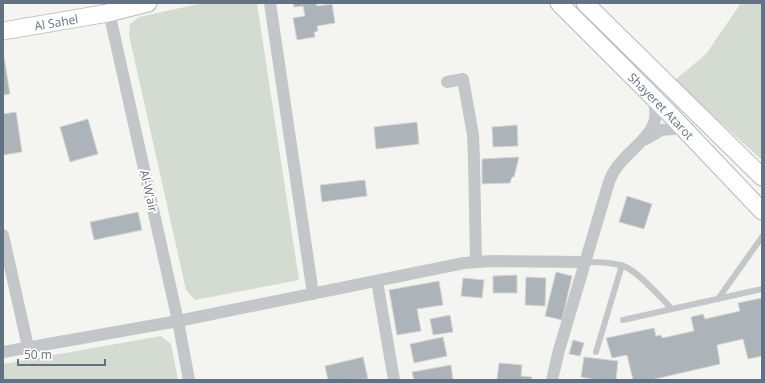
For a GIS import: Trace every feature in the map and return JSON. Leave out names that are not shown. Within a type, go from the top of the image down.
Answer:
[{"type":"main road","name":"Al Sahel","points":[[3,31],[108,8],[148,3]]},
{"type":"main road","name":"Shayeret Atarot","points":[[559,3],[654,97],[762,211]]},
{"type":"main road","name":"Shayeret Atarot","points":[[585,3],[762,177]]},
{"type":"street","points":[[270,3],[313,294]]},
{"type":"street","name":"Al-W'air","points":[[108,8],[178,321],[189,380]]},
{"type":"street","points":[[447,82],[463,79],[473,135],[476,262]]},
{"type":"street","points":[[552,380],[584,262],[609,182],[613,172],[638,145],[651,128],[655,120],[656,111],[654,97]]},
{"type":"street","points":[[638,145],[661,130],[683,128]]},
{"type":"street","points":[[3,235],[28,348]]},
{"type":"street","points":[[3,352],[178,321],[476,262],[584,262]]},
{"type":"street","points":[[377,281],[394,380]]},
{"type":"lane","points":[[718,299],[762,237]]},
{"type":"lane","points":[[584,262],[622,265],[639,277],[672,309]]},
{"type":"lane","points":[[596,352],[622,265]]},
{"type":"lane","points":[[623,320],[762,289]]},
{"type":"shaded area","points":[[203,3],[257,3],[299,280],[195,300],[186,290],[129,35],[130,24],[139,17]]},
{"type":"shaded area","points":[[741,3],[762,3],[762,160],[674,81],[706,54]]},
{"type":"shaded area","points":[[161,336],[171,344],[178,380],[3,380],[3,364]]},
{"type":"building","points":[[293,3],[316,3],[317,6],[332,4],[335,23],[317,26],[318,31],[314,32],[315,37],[297,40],[293,18],[305,16],[303,6],[294,7]]},
{"type":"building","points":[[3,57],[10,94],[3,95]]},
{"type":"building","points":[[16,112],[22,152],[3,155],[3,114]]},
{"type":"building","points":[[88,119],[98,154],[70,162],[60,127]]},
{"type":"building","points":[[417,122],[419,144],[376,149],[374,127]]},
{"type":"building","points":[[517,125],[518,146],[493,147],[492,127]]},
{"type":"building","points":[[519,157],[514,177],[512,177],[510,183],[482,184],[482,159]]},
{"type":"building","points":[[365,180],[367,196],[322,202],[320,185]]},
{"type":"building","points":[[627,196],[652,204],[644,229],[619,222]]},
{"type":"building","points":[[138,212],[142,230],[94,240],[90,222]]},
{"type":"building","points":[[556,272],[572,276],[562,320],[545,316]]},
{"type":"building","points":[[517,275],[517,293],[493,293],[493,276]]},
{"type":"building","points":[[526,277],[546,278],[545,306],[525,305]]},
{"type":"building","points":[[463,278],[484,280],[482,298],[461,296]]},
{"type":"building","points":[[439,281],[443,305],[417,309],[421,331],[397,335],[389,290]]},
{"type":"building","points":[[762,298],[762,356],[748,359],[743,339],[717,345],[720,364],[651,380],[633,380],[627,355],[612,358],[606,338],[654,328],[656,336],[661,335],[662,338],[694,331],[691,317],[703,314],[705,319],[740,311],[738,303]]},
{"type":"building","points":[[450,315],[453,332],[433,335],[430,319]]},
{"type":"building","points":[[443,337],[447,356],[414,363],[410,344]]},
{"type":"building","points":[[573,340],[584,343],[580,356],[569,354]]},
{"type":"building","points":[[363,357],[368,379],[328,380],[325,366]]},
{"type":"building","points":[[584,357],[618,361],[616,380],[597,380],[581,377]]},
{"type":"building","points":[[499,363],[522,365],[521,376],[532,377],[531,380],[497,380]]},
{"type":"building","points":[[451,365],[453,380],[414,380],[412,372]]}]
